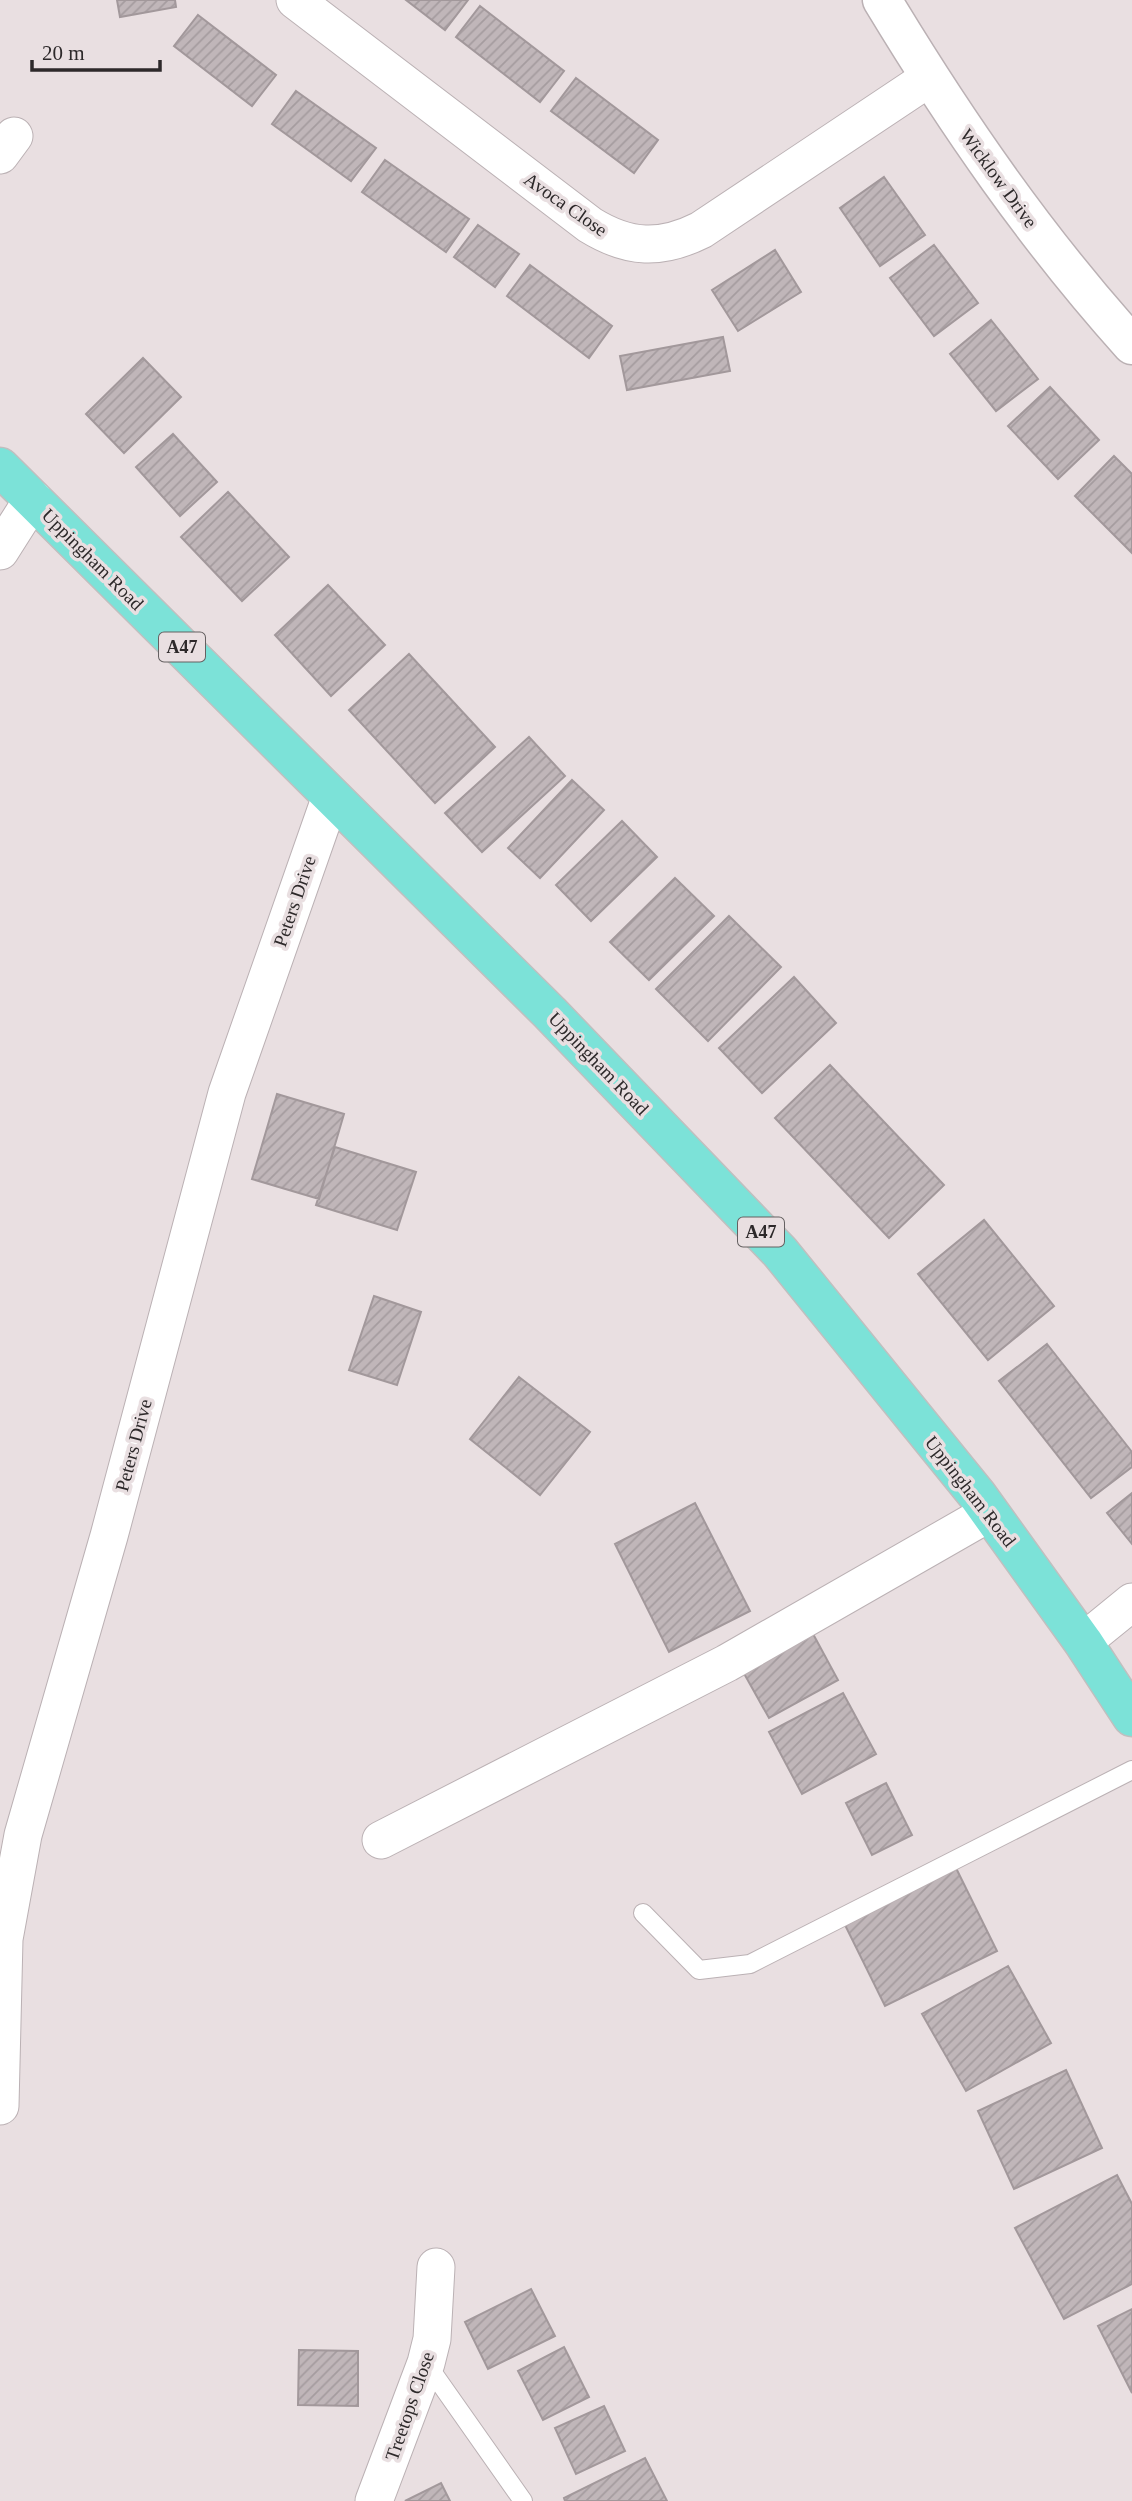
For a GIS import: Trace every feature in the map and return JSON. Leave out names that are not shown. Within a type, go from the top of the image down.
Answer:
[{"type":"highway","name":"Uppingham Road","points":[[0,467],[550,1013],[780,1252],[989,1513],[1083,1642],[1132,1717]]},
{"type":"street","name":"Avoca Close","points":[[295,0],[590,225],[617,239],[646,245],[665,244],[701,230],[929,78]]},
{"type":"street","name":"Wicklow Drive","points":[[882,0],[980,155],[1035,230],[1132,345]]},
{"type":"street","points":[[0,551],[33,499]]},
{"type":"street","name":"Peters Drive","points":[[0,2106],[4,1939],[23,1835],[108,1536],[227,1093],[331,796]]},
{"type":"street","points":[[382,1840],[727,1663],[989,1513]]},
{"type":"street","points":[[1083,1642],[1132,1602]]},
{"type":"street","name":"Treetops Close","points":[[374,2501],[426,2363],[432,2339],[436,2267]]},
{"type":"lane","points":[[643,1913],[699,1970],[750,1964],[1132,1770]]},
{"type":"lane","points":[[426,2363],[523,2501]]},
{"type":"building","points":[[117,0],[175,0],[176,7],[120,17]]},
{"type":"building","points":[[406,0],[468,0],[445,30]]},
{"type":"building","points":[[480,6],[564,71],[540,102],[456,37]]},
{"type":"building","points":[[198,15],[276,75],[252,106],[174,46]]},
{"type":"building","points":[[576,78],[658,140],[634,173],[551,111]]},
{"type":"building","points":[[296,91],[376,148],[351,181],[272,124]]},
{"type":"building","points":[[385,160],[469,219],[446,252],[362,192]]},
{"type":"building","points":[[884,177],[925,235],[880,266],[840,208]]},
{"type":"building","points":[[478,225],[519,254],[495,287],[454,257]]},
{"type":"building","points":[[934,245],[978,303],[934,336],[890,278]]},
{"type":"building","points":[[775,250],[801,292],[738,331],[712,290]]},
{"type":"building","points":[[530,265],[612,326],[589,358],[507,296]]},
{"type":"building","points":[[991,320],[1038,379],[996,411],[950,354]]},
{"type":"building","points":[[723,337],[730,371],[627,390],[620,356]]},
{"type":"building","points":[[143,358],[181,397],[124,453],[86,414]]},
{"type":"building","points":[[1050,387],[1099,440],[1058,479],[1008,426]]},
{"type":"building","points":[[173,434],[217,482],[180,516],[136,467]]},
{"type":"building","points":[[1114,456],[1132,474],[1132,553],[1075,496]]},
{"type":"building","points":[[228,492],[289,557],[242,601],[181,537]]},
{"type":"building","points":[[328,585],[385,645],[331,696],[275,635]]},
{"type":"building","points":[[409,654],[495,747],[435,803],[349,710]]},
{"type":"building","points":[[529,737],[565,776],[482,852],[445,813]]},
{"type":"building","points":[[572,780],[604,810],[540,878],[508,848]]},
{"type":"building","points":[[622,821],[657,857],[591,921],[556,885]]},
{"type":"building","points":[[675,878],[714,916],[649,980],[610,942]]},
{"type":"building","points":[[729,916],[781,967],[708,1041],[656,989]]},
{"type":"building","points":[[794,977],[836,1023],[762,1093],[719,1048]]},
{"type":"building","points":[[830,1065],[944,1185],[889,1238],[775,1118]]},
{"type":"building","points":[[277,1094],[344,1114],[319,1199],[252,1179]]},
{"type":"building","points":[[335,1147],[416,1172],[397,1230],[316,1205]]},
{"type":"building","points":[[984,1220],[1054,1306],[988,1360],[918,1274]]},
{"type":"building","points":[[374,1296],[421,1312],[397,1385],[349,1370]]},
{"type":"building","points":[[1047,1344],[1132,1452],[1132,1467],[1091,1498],[999,1381]]},
{"type":"building","points":[[519,1377],[590,1432],[540,1495],[470,1439]]},
{"type":"building","points":[[1132,1493],[1132,1544],[1107,1513]]},
{"type":"building","points":[[695,1503],[750,1611],[669,1652],[615,1544]]},
{"type":"building","points":[[812,1632],[838,1680],[769,1718],[742,1670]]},
{"type":"building","points":[[843,1693],[876,1754],[802,1794],[769,1732]]},
{"type":"building","points":[[886,1783],[912,1835],[872,1855],[846,1803]]},
{"type":"building","points":[[955,1866],[997,1951],[885,2006],[843,1921]]},
{"type":"building","points":[[1008,1966],[1051,2043],[966,2091],[922,2014]]},
{"type":"building","points":[[1066,2070],[1102,2148],[1014,2189],[978,2111]]},
{"type":"building","points":[[1117,2175],[1132,2204],[1132,2284],[1064,2319],[1015,2228]]},
{"type":"building","points":[[531,2289],[555,2336],[488,2369],[465,2322]]},
{"type":"building","points":[[1132,2309],[1132,2393],[1098,2326]]},
{"type":"building","points":[[564,2347],[589,2397],[543,2420],[518,2371]]},
{"type":"building","points":[[299,2350],[358,2351],[358,2406],[298,2405]]},
{"type":"building","points":[[604,2406],[625,2451],[576,2474],[555,2428]]},
{"type":"building","points":[[645,2458],[667,2501],[565,2501],[564,2498]]},
{"type":"building","points":[[441,2483],[450,2501],[405,2501]]}]
